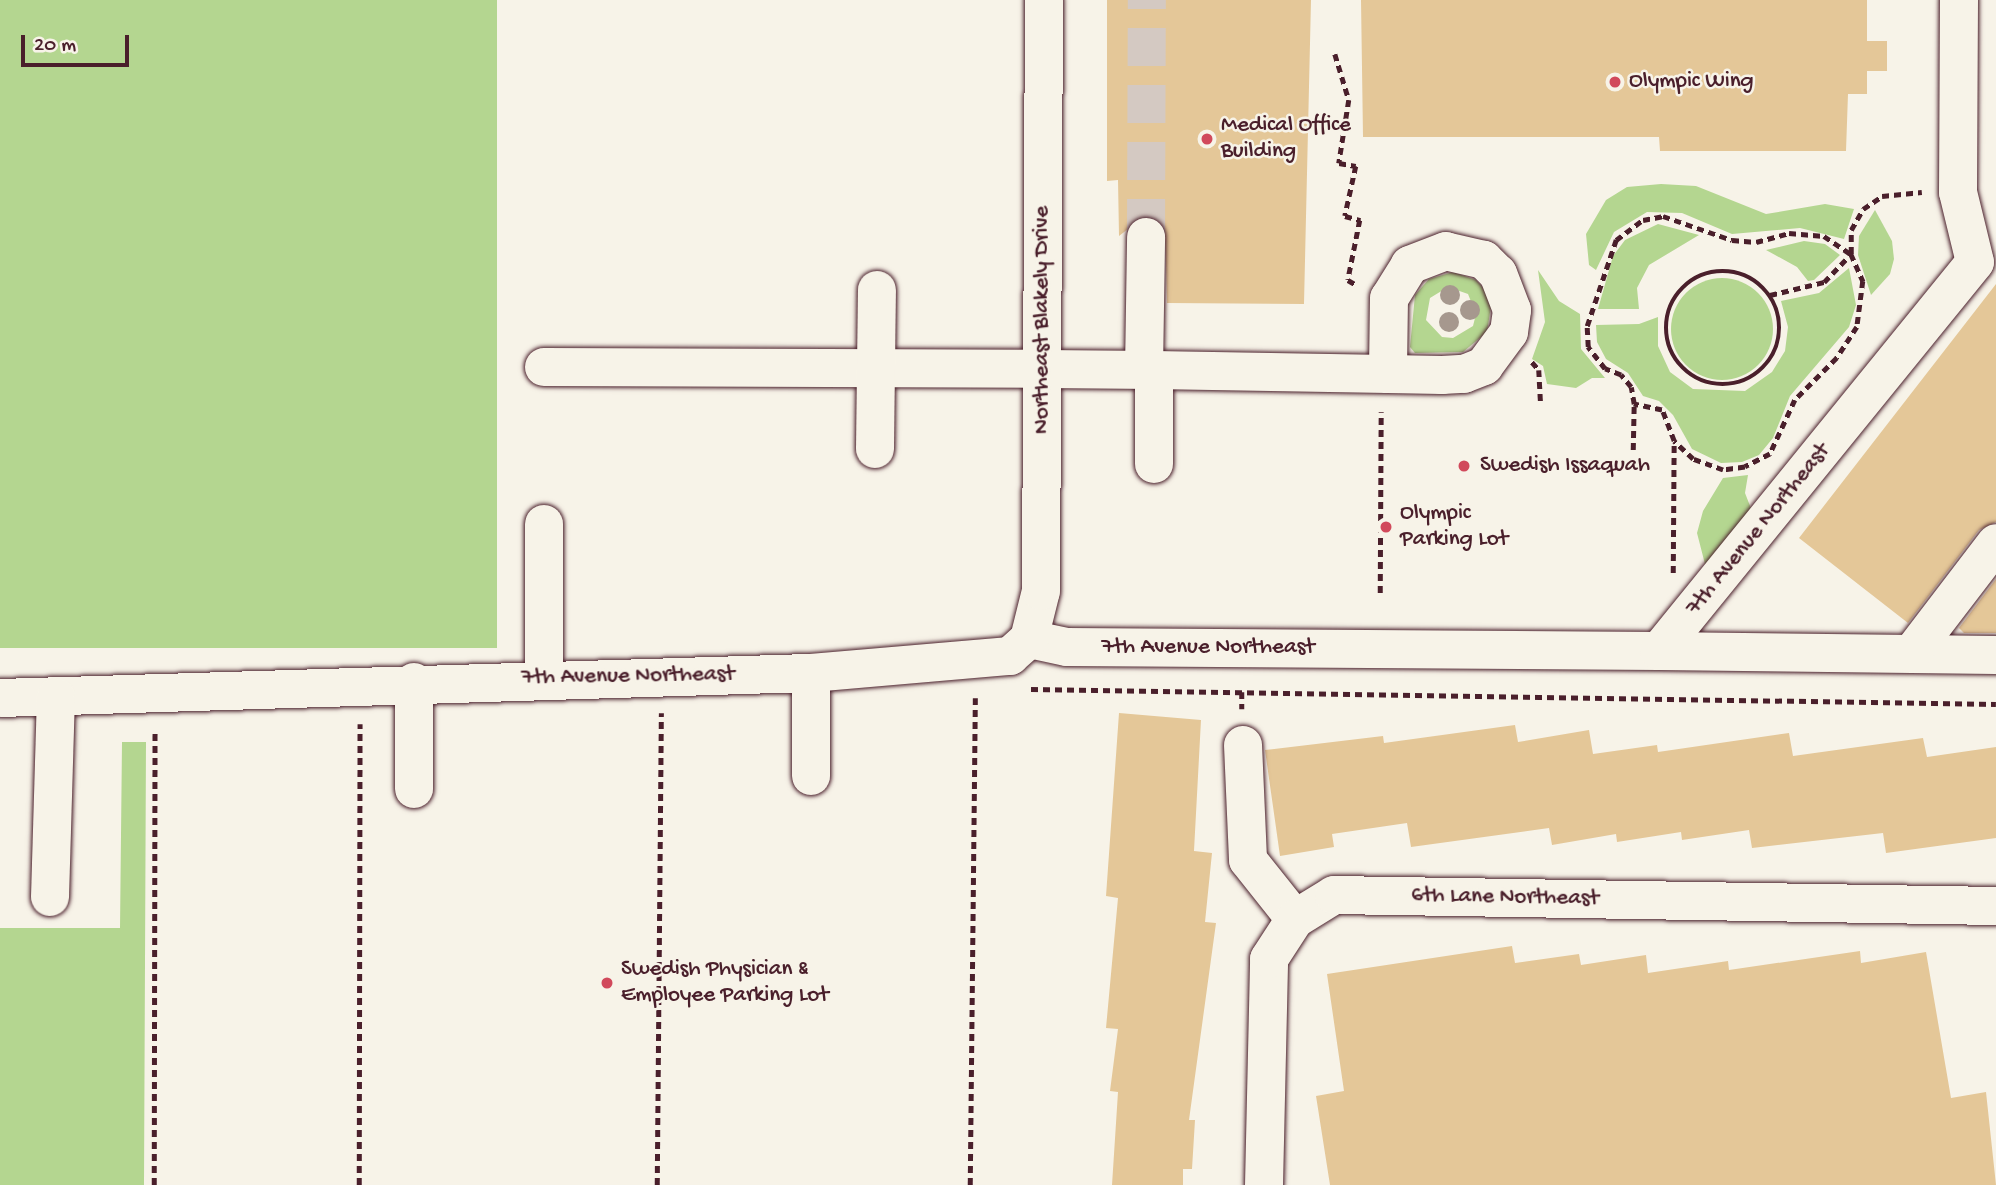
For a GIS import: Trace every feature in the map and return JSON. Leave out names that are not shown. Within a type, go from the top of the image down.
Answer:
[{"type":"street","name":"Northeast Blakely Drive","points":[[1029,639],[1041,592],[1044,0]]},
{"type":"street","name":"7th Avenue Northeast","points":[[0,698],[414,682],[811,673],[974,662],[1010,656],[1029,639],[1067,647],[1659,651],[1985,263],[1958,192],[1959,0]]},
{"type":"street","points":[[1146,237],[1154,464]]},
{"type":"street","points":[[874,449],[877,290]]},
{"type":"street","points":[[544,367],[1149,370],[1385,388]]},
{"type":"street","points":[[544,524],[544,679]]},
{"type":"street","points":[[1912,653],[1996,543]]},
{"type":"street","points":[[1659,651],[1996,654]]},
{"type":"street","points":[[811,673],[811,776]]},
{"type":"street","points":[[414,682],[414,789]]},
{"type":"street","points":[[50,897],[57,697]]},
{"type":"street","points":[[1243,745],[1248,860],[1295,919]]},
{"type":"street","name":"6th Lane Northeast","points":[[1264,1185],[1269,959],[1295,919],[1335,895],[1996,906]]},
{"type":"path","points":[[1335,54],[1349,100],[1339,163],[1356,166],[1345,216],[1360,219],[1348,279],[1366,290]]},
{"type":"path","points":[[1770,295],[1824,282],[1851,254],[1851,230],[1863,208],[1882,196],[1958,192]]},
{"type":"path","points":[[1633,450],[1634,404],[1626,381],[1605,369],[1588,347],[1587,326],[1606,260],[1629,227],[1663,216],[1732,240],[1807,233],[1839,242],[1851,254],[1863,281],[1864,304],[1857,327],[1837,358],[1795,400],[1783,436],[1770,454],[1745,467],[1723,470],[1693,459],[1675,441],[1662,410],[1634,404]]},
{"type":"path","points":[[1706,273],[1741,273],[1770,295],[1779,312],[1776,351],[1751,379],[1713,384],[1679,365],[1670,349],[1665,318],[1690,281],[1706,273]]},
{"type":"path","points":[[1525,359],[1539,370],[1541,403]]},
{"type":"path","points":[[1380,593],[1385,388]]},
{"type":"path","points":[[1673,583],[1675,441]]},
{"type":"path","points":[[1020,689],[1996,704]]},
{"type":"path","points":[[970,1185],[975,698]]},
{"type":"path","points":[[657,1185],[660,711]]},
{"type":"path","points":[[359,1185],[360,723]]},
{"type":"path","points":[[154,1185],[155,732]]},
{"type":"green space","points":[[0,0],[497,0],[497,648],[0,648]]},
{"type":"green space","points":[[1661,184],[1696,186],[1766,214],[1825,204],[1854,209],[1844,239],[1800,228],[1732,234],[1682,213],[1647,212],[1614,232],[1596,270],[1589,265],[1586,234],[1606,200],[1627,187]]},
{"type":"green space","points":[[1875,210],[1892,241],[1894,259],[1890,274],[1871,295],[1858,255],[1859,236]]},
{"type":"green space","points":[[1658,224],[1699,235],[1649,265],[1637,288],[1639,309],[1598,309],[1613,256],[1625,240]]},
{"type":"green space","points":[[1804,241],[1825,244],[1840,255],[1814,280],[1808,281],[1797,267],[1766,250]]},
{"type":"green space","points":[[1849,268],[1856,305],[1849,327],[1790,396],[1773,438],[1759,455],[1742,462],[1721,463],[1692,449],[1673,415],[1659,401],[1643,396],[1628,373],[1606,359],[1597,342],[1596,325],[1639,324],[1658,317],[1658,346],[1670,372],[1693,389],[1745,391],[1772,372],[1785,351],[1788,327],[1781,301],[1819,293]]},
{"type":"green space","points":[[1538,270],[1559,301],[1580,314],[1581,349],[1605,378],[1592,378],[1576,388],[1547,384],[1543,366],[1532,359],[1545,322]]},
{"type":"green space","points":[[1453,272],[1476,280],[1485,290],[1491,306],[1487,332],[1463,352],[1415,353],[1410,347],[1415,295],[1429,279]],"holes":[[[1448,287],[1468,294],[1476,314],[1473,326],[1453,338],[1442,337],[1426,320],[1430,298]]]},
{"type":"green space","points":[[1722,278],[1742,282],[1758,293],[1769,309],[1773,329],[1769,349],[1758,365],[1742,376],[1722,380],[1702,376],[1686,365],[1675,349],[1671,329],[1675,309],[1686,293],[1702,282]]},
{"type":"green space","points":[[1748,475],[1745,493],[1752,511],[1706,568],[1697,533],[1703,511],[1723,478]]},
{"type":"green space","points":[[122,742],[146,742],[144,1185],[0,1185],[0,928],[120,928]]},
{"type":"building","name":"Medical Office Building","points":[[1107,0],[1311,0],[1304,304],[1167,303],[1165,226],[1146,215],[1119,236],[1118,180],[1107,181]]},
{"type":"building","name":"Olympic Wing","points":[[1361,0],[1867,0],[1867,41],[1887,41],[1887,71],[1867,71],[1867,94],[1848,94],[1846,151],[1660,151],[1659,137],[1363,137]]},
{"type":"building","points":[[1996,284],[1996,522],[1979,530],[1908,623],[1799,538]]},
{"type":"building","points":[[1996,579],[1996,633],[1964,633],[1959,628]]},
{"type":"building","points":[[1119,713],[1201,720],[1194,851],[1212,853],[1205,922],[1216,923],[1189,1120],[1195,1120],[1192,1169],[1183,1169],[1183,1185],[1112,1185],[1118,1092],[1110,1091],[1118,1029],[1106,1028],[1118,898],[1106,896]]},
{"type":"building","points":[[1515,725],[1518,742],[1589,730],[1593,754],[1657,745],[1658,752],[1789,733],[1793,756],[1923,738],[1927,757],[1996,747],[1996,838],[1886,853],[1883,833],[1752,848],[1749,830],[1682,840],[1681,832],[1617,842],[1616,834],[1552,845],[1549,828],[1411,847],[1407,823],[1332,834],[1334,847],[1280,856],[1265,750],[1383,736],[1384,743]]},
{"type":"building","points":[[1512,946],[1515,963],[1579,954],[1581,965],[1646,955],[1648,973],[1728,961],[1729,970],[1860,951],[1861,963],[1926,952],[1951,1098],[1986,1092],[1996,1185],[1330,1185],[1316,1096],[1344,1091],[1327,974]]},
{"type":"tunnel","points":[[1146,237],[1147,0]]},
{"type":"place","name":"Olympic Wing","points":[[1615,82]]},
{"type":"place","name":"Medical Office Building","points":[[1207,139]]},
{"type":"place","name":"Swedish Issaquah","points":[[1464,466]]},
{"type":"place","name":"Olympic Parking Lot","points":[[1386,527]]},
{"type":"place","name":"Swedish Physician & Employee Parking Lot","points":[[607,983]]}]
